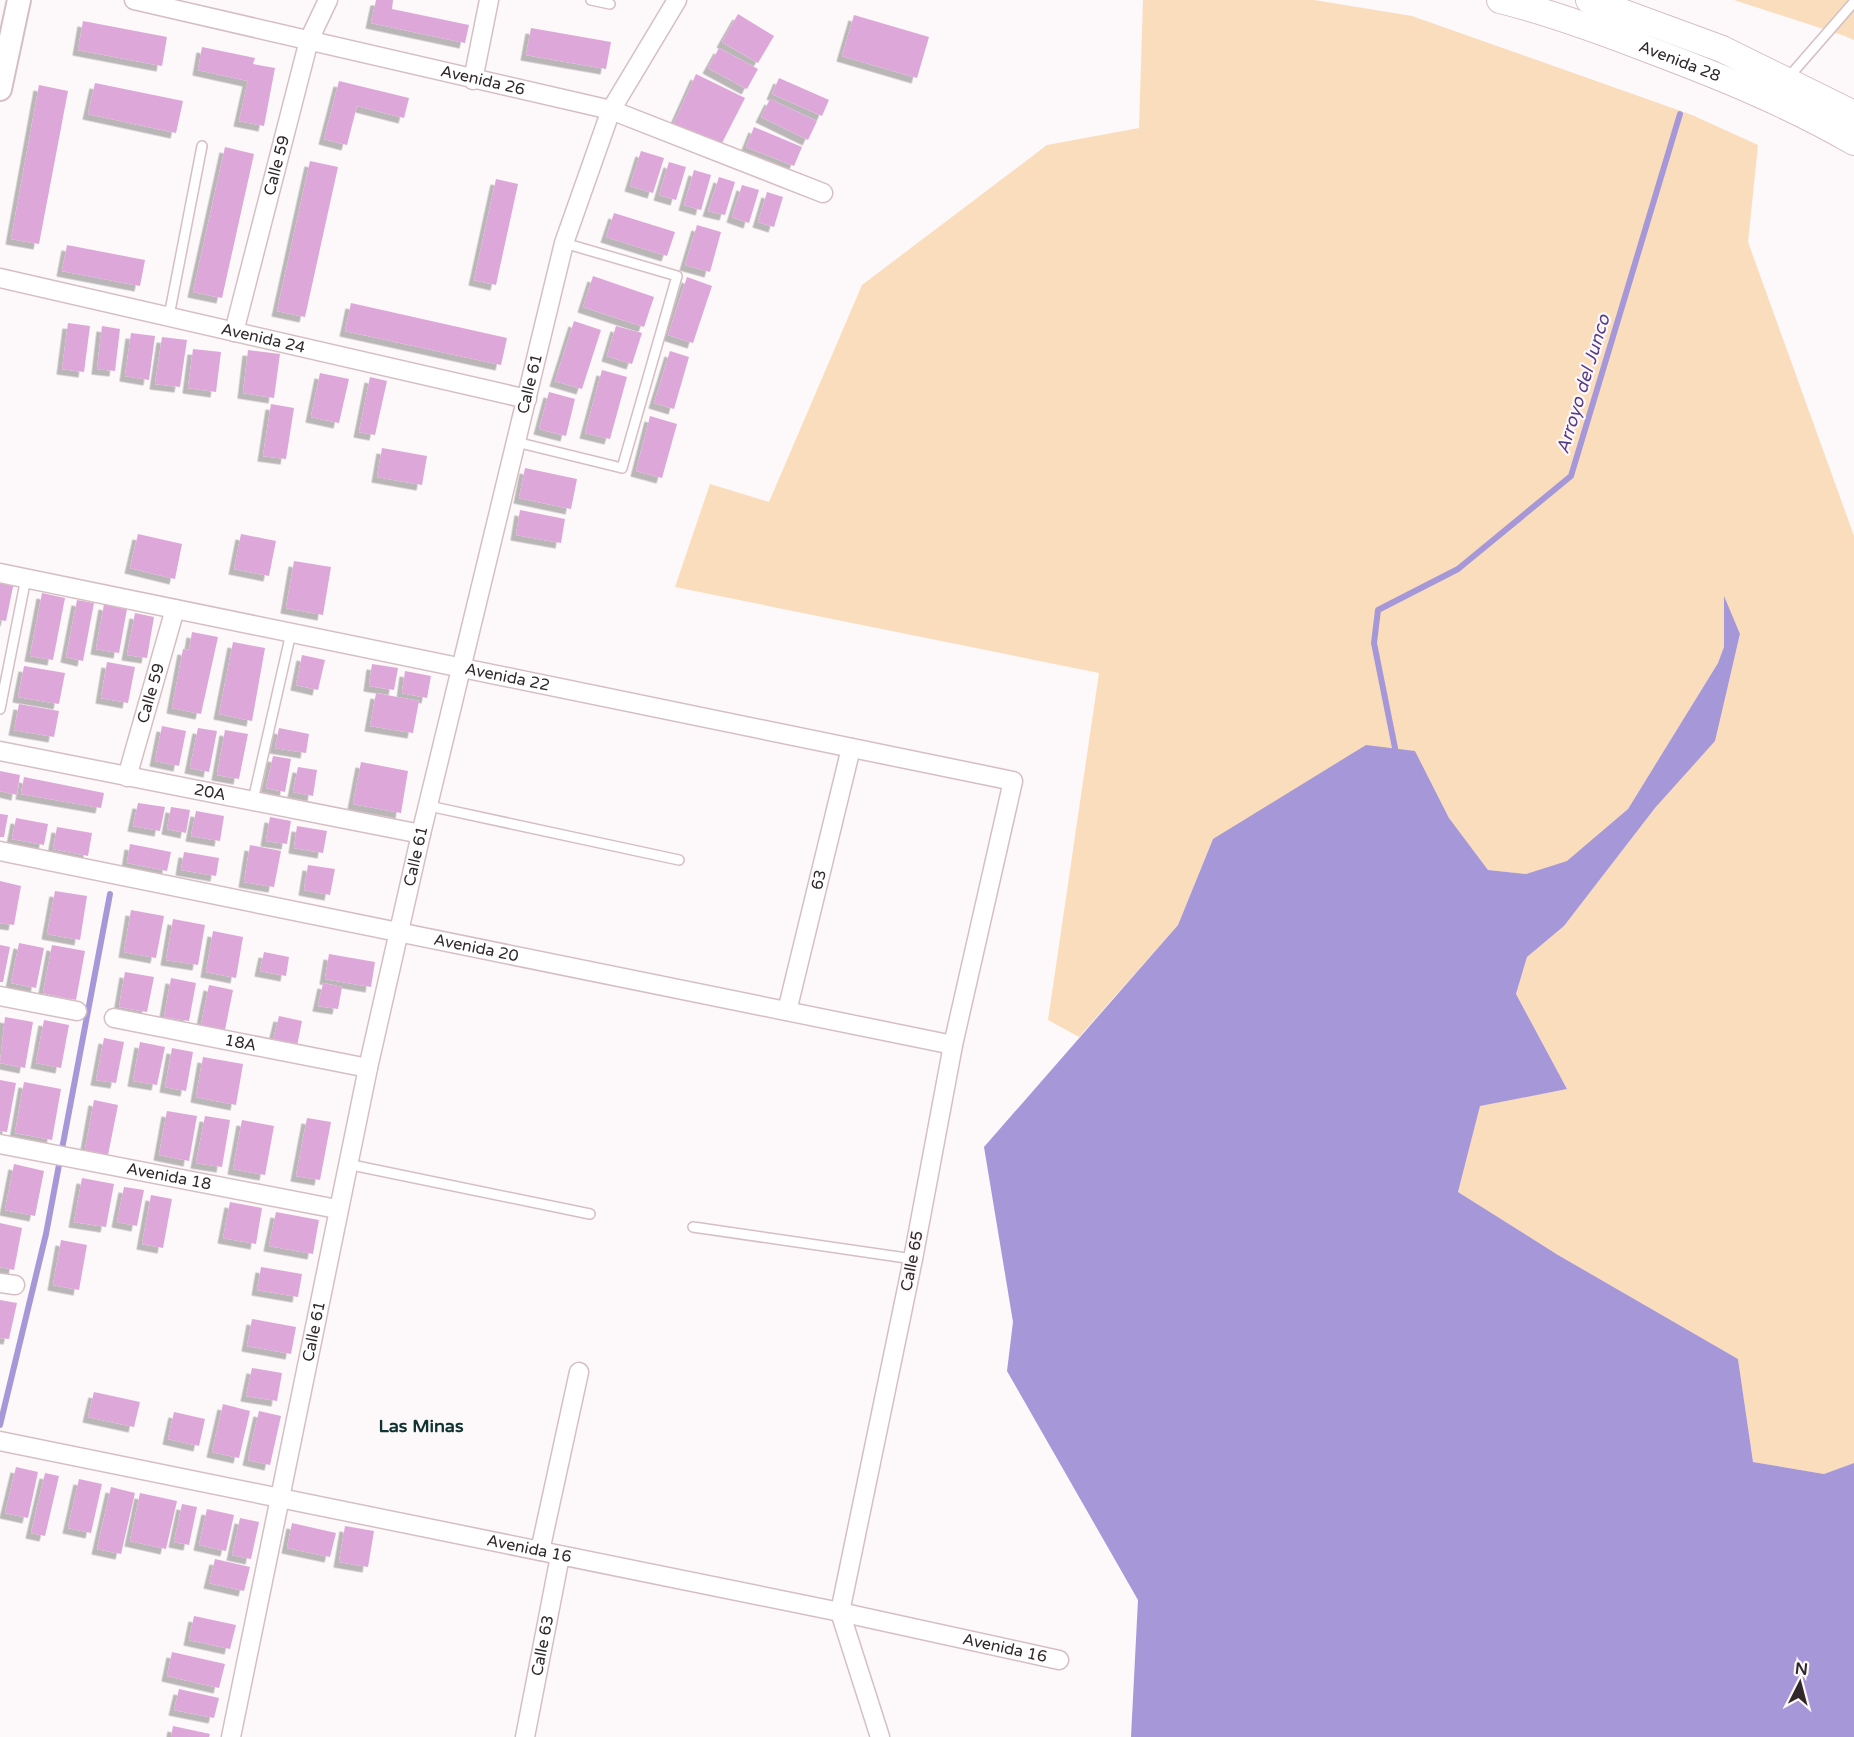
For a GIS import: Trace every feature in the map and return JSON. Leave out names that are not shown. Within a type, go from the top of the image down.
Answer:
[{"type":"main road","name":"Avenida 28","points":[[1500,0],[1602,32],[1699,69],[1795,109],[1854,142]]},
{"type":"main road","name":"Avenida 28","points":[[1589,0],[1722,49],[1787,79],[1854,114]]},
{"type":"street","points":[[0,89],[20,0]]},
{"type":"street","name":"Avenida 26","points":[[134,0],[611,110],[823,193]]},
{"type":"street","name":"Calle 59","points":[[234,332],[309,40],[328,0]]},
{"type":"street","points":[[473,80],[489,0]]},
{"type":"street","name":"Calle 61","points":[[231,1737],[337,1209],[368,1068],[460,668],[564,243],[611,110],[677,0]]},
{"type":"street","name":"Avenida 24","points":[[0,278],[527,399]]},
{"type":"street","name":"Avenida 22","points":[[0,573],[1012,781]]},
{"type":"street","name":"Calle 59","points":[[127,777],[175,609]]},
{"type":"street","name":"63","points":[[787,1011],[851,748]]},
{"type":"street","name":"20A","points":[[0,751],[421,834]]},
{"type":"street","name":"Calle 65","points":[[880,1736],[840,1612],[913,1259],[953,1046],[1012,781]]},
{"type":"street","name":"Avenida 20","points":[[0,851],[953,1046]]},
{"type":"street","points":[[0,996],[77,1011]]},
{"type":"street","name":"18A","points":[[114,1018],[368,1068]]},
{"type":"street","name":"Avenida 18","points":[[0,1144],[337,1209]]},
{"type":"street","points":[[540,1551],[579,1372]]},
{"type":"street","name":"Avenida 16","points":[[4,1442],[840,1612],[1059,1660]]},
{"type":"street","name":"Calle 63","points":[[525,1737],[560,1556]]},
{"type":"lane","points":[[591,0],[610,4]]},
{"type":"lane","points":[[1787,79],[1854,2]]},
{"type":"lane","points":[[169,316],[202,146]]},
{"type":"lane","points":[[516,441],[622,468],[677,276],[564,243]]},
{"type":"lane","points":[[0,709],[26,578]]},
{"type":"lane","points":[[253,800],[291,633]]},
{"type":"lane","points":[[429,806],[679,860]]},
{"type":"lane","points":[[347,1164],[590,1214]]},
{"type":"lane","points":[[693,1227],[913,1259]]},
{"type":"shaded area","points":[[1143,0],[1314,0],[1412,16],[1692,115],[1758,145],[1748,242],[1854,536],[1854,1463],[1824,1474],[1753,1462],[1738,1359],[1558,1255],[1458,1192],[1480,1105],[1567,1089],[1516,994],[1527,957],[1564,926],[1655,808],[1714,741],[1740,635],[1724,598],[1724,648],[1718,663],[1628,809],[1568,861],[1526,874],[1488,870],[1449,818],[1415,751],[1213,839],[1178,925],[1079,1037],[1048,1020],[1099,673],[675,587],[710,484],[769,502],[862,285],[1047,145],[1139,128]]},
{"type":"shaded area","points":[[1734,0],[1854,0],[1854,40],[1845,36]]},
{"type":"shaded area","points":[[1724,596],[1740,634],[1715,741],[1655,808],[1564,926],[1527,957],[1516,994],[1567,1089],[1480,1106],[1458,1192],[1558,1255],[1738,1359],[1753,1462],[1824,1474],[1854,1463],[1854,1737],[1131,1737],[1138,1600],[1007,1371],[1013,1322],[984,1147],[1178,925],[1213,839],[1366,745],[1415,751],[1449,818],[1488,870],[1526,874],[1567,861],[1628,809],[1718,663],[1724,647]]},
{"type":"building","points":[[376,0],[393,0],[392,9],[469,25],[465,43],[371,23]]},
{"type":"building","points":[[738,14],[774,36],[758,63],[722,42]]},
{"type":"building","points":[[854,15],[929,37],[917,78],[842,56]]},
{"type":"building","points":[[83,21],[167,37],[162,66],[78,50]]},
{"type":"building","points":[[531,28],[611,42],[606,69],[526,55]]},
{"type":"building","points":[[202,47],[255,58],[253,64],[275,68],[264,126],[239,121],[248,81],[198,70]]},
{"type":"building","points":[[719,48],[758,69],[747,89],[708,68]]},
{"type":"building","points":[[696,74],[745,98],[720,147],[673,125]]},
{"type":"building","points":[[779,78],[829,100],[822,116],[772,94]]},
{"type":"building","points":[[339,81],[409,98],[404,118],[357,106],[347,145],[324,139]]},
{"type":"building","points":[[95,83],[183,101],[176,133],[88,114]]},
{"type":"building","points":[[39,85],[68,91],[39,244],[11,239]]},
{"type":"building","points":[[770,99],[817,121],[808,140],[761,117]]},
{"type":"building","points":[[754,127],[802,147],[794,166],[746,147]]},
{"type":"building","points":[[225,147],[254,154],[222,298],[193,292]]},
{"type":"building","points":[[641,151],[664,158],[653,193],[630,186]]},
{"type":"building","points":[[310,161],[338,167],[305,317],[277,311]]},
{"type":"building","points":[[669,162],[686,167],[676,200],[659,195]]},
{"type":"building","points":[[694,170],[711,175],[701,210],[684,205]]},
{"type":"building","points":[[719,177],[735,182],[725,215],[708,211]]},
{"type":"building","points":[[496,179],[518,184],[496,285],[474,280]]},
{"type":"building","points":[[742,185],[759,190],[749,223],[732,217]]},
{"type":"building","points":[[767,192],[783,197],[774,227],[758,222]]},
{"type":"building","points":[[614,213],[675,232],[667,256],[606,237]]},
{"type":"building","points":[[697,225],[721,232],[710,272],[685,265]]},
{"type":"building","points":[[67,245],[145,260],[140,286],[62,271]]},
{"type":"building","points":[[593,276],[654,297],[644,327],[583,307]]},
{"type":"building","points":[[687,277],[712,286],[693,343],[668,335]]},
{"type":"building","points":[[351,303],[507,338],[501,365],[345,331]]},
{"type":"building","points":[[574,321],[601,330],[582,389],[555,381]]},
{"type":"building","points":[[68,323],[90,326],[84,372],[62,369]]},
{"type":"building","points":[[102,326],[120,329],[115,371],[97,369]]},
{"type":"building","points":[[616,326],[642,333],[632,364],[607,356]]},
{"type":"building","points":[[131,333],[155,336],[149,380],[125,376]]},
{"type":"building","points":[[162,337],[187,340],[180,387],[155,384]]},
{"type":"building","points":[[193,349],[221,352],[216,392],[188,388]]},
{"type":"building","points":[[248,350],[280,354],[274,398],[243,393]]},
{"type":"building","points":[[670,351],[689,357],[674,409],[654,403]]},
{"type":"building","points":[[602,370],[627,377],[610,439],[585,433]]},
{"type":"building","points":[[320,373],[349,379],[339,423],[311,417]]},
{"type":"building","points":[[370,377],[387,381],[375,435],[359,432]]},
{"type":"building","points":[[549,392],[575,399],[566,436],[539,429]]},
{"type":"building","points":[[271,404],[294,408],[286,459],[263,456]]},
{"type":"building","points":[[650,416],[677,424],[662,478],[636,471]]},
{"type":"building","points":[[382,448],[427,456],[422,485],[377,477]]},
{"type":"building","points":[[525,468],[577,479],[571,509],[519,498]]},
{"type":"building","points":[[520,510],[565,519],[561,543],[516,535]]},
{"type":"building","points":[[138,534],[182,544],[175,579],[130,568]]},
{"type":"building","points":[[241,534],[276,541],[269,576],[234,569]]},
{"type":"building","points":[[294,561],[331,567],[323,615],[286,608]]},
{"type":"building","points":[[0,580],[14,582],[6,621],[0,620]]},
{"type":"building","points":[[42,593],[65,598],[53,660],[30,656]]},
{"type":"building","points":[[77,600],[94,603],[83,661],[66,657]]},
{"type":"building","points":[[104,604],[127,609],[119,653],[96,649]]},
{"type":"building","points":[[135,613],[154,617],[147,658],[127,655]]},
{"type":"building","points":[[192,632],[218,637],[201,714],[172,708],[183,649],[189,650]]},
{"type":"building","points":[[233,642],[265,648],[252,721],[219,714]]},
{"type":"building","points":[[302,655],[325,660],[318,690],[296,685]]},
{"type":"building","points":[[107,662],[135,667],[128,703],[101,698]]},
{"type":"building","points":[[372,664],[398,668],[394,690],[369,686]]},
{"type":"building","points":[[24,666],[65,673],[59,704],[18,697]]},
{"type":"building","points":[[405,671],[431,676],[427,698],[402,693]]},
{"type":"building","points":[[376,693],[419,701],[413,733],[370,726]]},
{"type":"building","points":[[19,704],[59,711],[54,737],[14,730]]},
{"type":"building","points":[[162,726],[186,731],[179,766],[155,761]]},
{"type":"building","points":[[198,728],[217,731],[209,772],[190,768]]},
{"type":"building","points":[[279,728],[309,734],[306,753],[275,748]]},
{"type":"building","points":[[225,730],[248,734],[239,779],[217,775]]},
{"type":"building","points":[[273,756],[291,759],[285,792],[266,788]]},
{"type":"building","points":[[361,762],[408,771],[401,813],[353,804]]},
{"type":"building","points":[[298,767],[317,770],[313,796],[293,792]]},
{"type":"building","points":[[0,771],[20,775],[17,795],[0,791]]},
{"type":"building","points":[[24,777],[104,793],[101,808],[21,794]]},
{"type":"building","points":[[138,803],[165,807],[160,831],[133,826]]},
{"type":"building","points":[[171,807],[190,810],[186,833],[167,829]]},
{"type":"building","points":[[196,811],[224,816],[220,841],[191,836]]},
{"type":"building","points":[[0,814],[8,815],[4,837],[0,837]]},
{"type":"building","points":[[270,817],[291,821],[287,844],[266,841]]},
{"type":"building","points":[[16,818],[48,824],[44,845],[12,839]]},
{"type":"building","points":[[297,826],[327,831],[323,853],[294,848]]},
{"type":"building","points":[[57,827],[92,833],[88,856],[53,849]]},
{"type":"building","points":[[130,844],[171,852],[167,871],[127,863]]},
{"type":"building","points":[[250,845],[281,851],[274,887],[244,882]]},
{"type":"building","points":[[184,852],[219,858],[216,876],[181,870]]},
{"type":"building","points":[[308,865],[335,869],[330,895],[304,890]]},
{"type":"building","points":[[0,881],[21,886],[14,925],[0,923]]},
{"type":"building","points":[[55,891],[87,896],[80,940],[47,934]]},
{"type":"building","points":[[131,910],[164,916],[156,958],[124,952]]},
{"type":"building","points":[[173,919],[205,925],[198,965],[166,960]]},
{"type":"building","points":[[213,931],[243,937],[236,978],[206,972]]},
{"type":"building","points":[[19,943],[44,948],[36,988],[11,983]]},
{"type":"building","points":[[0,945],[10,947],[3,982],[0,982]]},
{"type":"building","points":[[52,945],[85,951],[76,1000],[43,993]]},
{"type":"building","points":[[264,952],[289,957],[286,976],[260,971]]},
{"type":"building","points":[[329,954],[375,962],[371,987],[325,979]]},
{"type":"building","points":[[125,972],[154,977],[147,1012],[119,1007]]},
{"type":"building","points":[[171,978],[196,983],[189,1021],[164,1017]]},
{"type":"building","points":[[323,983],[342,987],[338,1009],[318,1006]]},
{"type":"building","points":[[209,985],[233,990],[225,1030],[201,1025]]},
{"type":"building","points":[[279,1016],[302,1021],[297,1046],[273,1040]]},
{"type":"building","points":[[5,1017],[33,1022],[25,1068],[0,1063]]},
{"type":"building","points":[[44,1020],[69,1025],[61,1068],[36,1063]]},
{"type":"building","points":[[104,1038],[124,1042],[116,1083],[96,1080]]},
{"type":"building","points":[[140,1042],[165,1047],[157,1085],[133,1081]]},
{"type":"building","points":[[172,1048],[193,1052],[186,1091],[165,1087]]},
{"type":"building","points":[[203,1057],[243,1064],[236,1105],[196,1097]]},
{"type":"building","points":[[0,1080],[16,1083],[7,1132],[0,1131]]},
{"type":"building","points":[[24,1082],[61,1089],[52,1140],[15,1133]]},
{"type":"building","points":[[94,1100],[118,1105],[108,1155],[85,1150]]},
{"type":"building","points":[[167,1111],[197,1116],[189,1161],[159,1155]]},
{"type":"building","points":[[205,1116],[230,1120],[222,1167],[196,1163]]},
{"type":"building","points":[[307,1118],[331,1122],[320,1180],[296,1176]]},
{"type":"building","points":[[242,1120],[274,1126],[265,1175],[233,1169]]},
{"type":"building","points":[[14,1164],[44,1171],[35,1216],[5,1210]]},
{"type":"building","points":[[82,1178],[114,1184],[106,1227],[74,1222]]},
{"type":"building","points":[[124,1187],[144,1190],[137,1226],[117,1222]]},
{"type":"building","points":[[151,1195],[172,1199],[163,1248],[142,1244]]},
{"type":"building","points":[[230,1202],[262,1208],[256,1244],[223,1238]]},
{"type":"building","points":[[276,1212],[319,1220],[313,1254],[269,1246]]},
{"type":"building","points":[[0,1223],[22,1228],[14,1270],[0,1267]]},
{"type":"building","points":[[61,1240],[87,1245],[79,1290],[53,1285]]},
{"type":"building","points":[[261,1267],[302,1274],[298,1297],[257,1290]]},
{"type":"building","points":[[0,1300],[17,1303],[9,1339],[0,1338]]},
{"type":"building","points":[[252,1319],[296,1327],[291,1354],[247,1346]]},
{"type":"building","points":[[252,1368],[282,1373],[277,1401],[246,1396]]},
{"type":"building","points":[[94,1392],[140,1402],[134,1427],[88,1417]]},
{"type":"building","points":[[223,1404],[250,1411],[239,1458],[212,1452]]},
{"type":"building","points":[[259,1411],[281,1416],[270,1465],[248,1460]]},
{"type":"building","points":[[174,1412],[205,1419],[199,1446],[168,1439]]},
{"type":"building","points":[[16,1467],[38,1472],[28,1518],[5,1513]]},
{"type":"building","points":[[45,1473],[59,1476],[45,1536],[31,1533]]},
{"type":"building","points":[[79,1479],[102,1484],[91,1533],[68,1528]]},
{"type":"building","points":[[111,1487],[135,1493],[121,1554],[97,1549]]},
{"type":"building","points":[[140,1493],[177,1501],[166,1549],[130,1541]]},
{"type":"building","points":[[182,1504],[197,1507],[189,1545],[174,1542]]},
{"type":"building","points":[[207,1509],[234,1515],[226,1551],[199,1545]]},
{"type":"building","points":[[240,1518],[259,1522],[251,1559],[232,1555]]},
{"type":"building","points":[[292,1523],[336,1533],[330,1557],[287,1548]]},
{"type":"building","points":[[345,1526],[374,1531],[368,1567],[339,1562]]},
{"type":"building","points":[[215,1559],[250,1567],[244,1591],[209,1583]]},
{"type":"building","points":[[194,1616],[236,1625],[230,1649],[189,1640]]},
{"type":"building","points":[[172,1652],[225,1664],[219,1688],[167,1676]]},
{"type":"building","points":[[179,1689],[219,1698],[214,1718],[174,1710]]},
{"type":"building","points":[[173,1726],[210,1734],[209,1737],[171,1737]]},
{"type":"waterway","name":"Arroyo del Junco","points":[[1395,748],[1374,643],[1378,610],[1458,569],[1571,476],[1680,114]]},
{"type":"waterway","points":[[0,1425],[46,1234],[110,894]]},
{"type":"district","name":"Las Minas","points":[[421,1426]]}]
